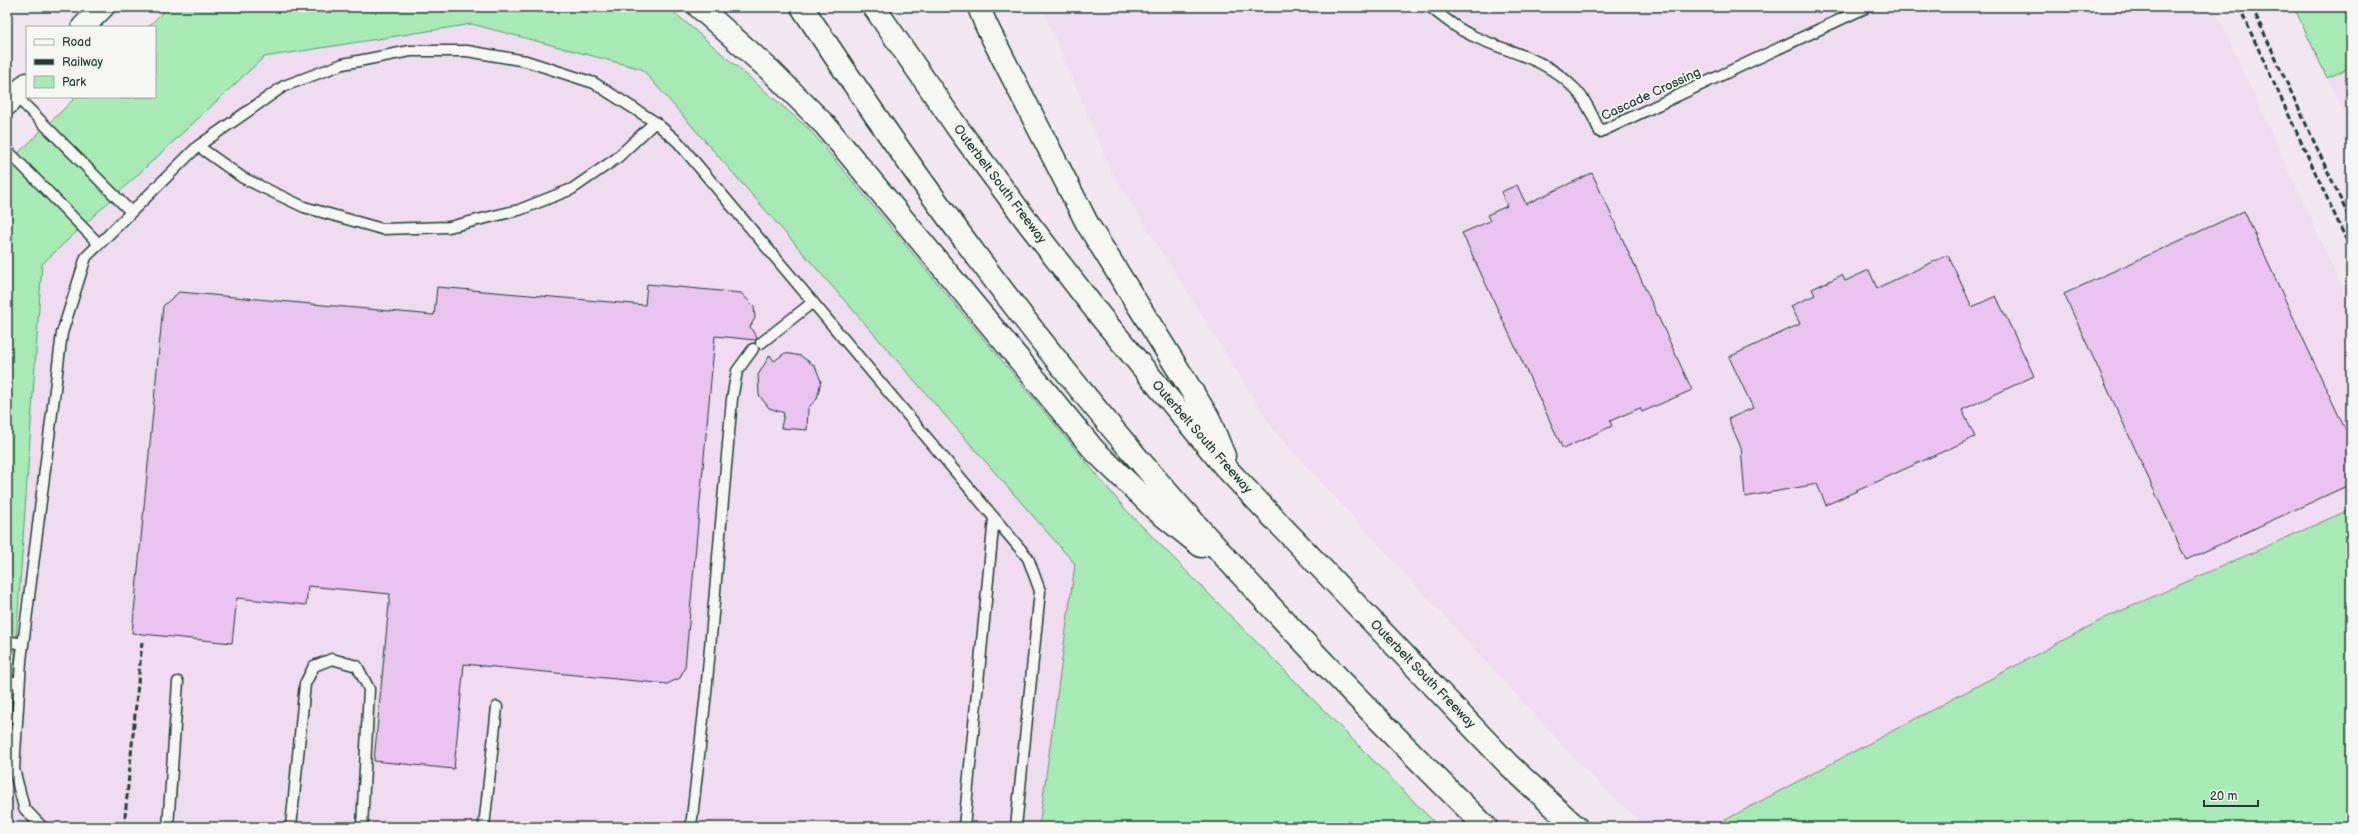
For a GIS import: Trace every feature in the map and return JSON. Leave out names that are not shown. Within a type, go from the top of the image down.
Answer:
[{"type":"main road","points":[[84,26],[103,7]]},
{"type":"main road","points":[[699,7],[772,72],[825,125],[1094,450],[1154,509],[1244,579]]},
{"type":"main road","points":[[802,7],[924,186],[1009,297],[1151,474],[1244,579],[1387,729],[1486,827]]},
{"type":"main road","name":"Outerbelt South Freeway","points":[[874,7],[959,130],[1029,224],[1101,317],[1225,467],[1510,765],[1576,827]]},
{"type":"main road","points":[[979,7],[986,25],[1088,225],[1208,417],[1224,452],[1225,467]]},
{"type":"lane","name":"Cascade Crossing","points":[[1430,7],[1446,20],[1474,36],[1534,58],[1555,71],[1574,88],[1587,106],[1600,132],[1867,7]]},
{"type":"lane","points":[[42,827],[24,808],[14,770],[19,683],[62,333],[86,257],[198,146],[284,86],[343,64],[410,50],[467,51],[526,61],[594,83],[655,122],[678,142],[1028,558],[1040,591],[1016,827]]},
{"type":"lane","points":[[17,95],[131,212]]},
{"type":"lane","points":[[198,146],[243,178],[304,207],[382,229],[449,227],[519,210],[572,189],[617,158],[655,122]]},
{"type":"lane","points":[[7,150],[99,244]]},
{"type":"lane","points":[[691,827],[706,693],[732,399],[737,370],[757,346],[813,302]]},
{"type":"lane","points":[[964,827],[994,518]]},
{"type":"lane","points":[[7,641],[23,644]]},
{"type":"lane","points":[[291,827],[305,684],[314,666],[332,659],[357,666],[369,689],[362,827]]},
{"type":"lane","points":[[7,681],[19,683]]},
{"type":"lane","points":[[168,827],[178,682]]},
{"type":"lane","points":[[484,827],[498,707]]},
{"type":"shaded area","points":[[1042,7],[2214,7],[2351,307],[2351,509],[2105,618],[1972,827],[1646,827],[1586,771],[1274,431],[1110,169]]},
{"type":"shaded area","points":[[472,24],[642,69],[1075,564],[1039,827],[7,827],[7,771],[42,264],[264,57]]},
{"type":"shaded area","points":[[2351,67],[2351,129],[2327,78]]},
{"type":"green space","points":[[168,7],[668,7],[809,129],[1126,510],[1439,827],[1039,827],[1075,564],[642,69],[472,24],[264,57],[42,264],[7,771],[7,164],[75,98],[156,98],[156,26],[149,26]]},
{"type":"green space","points":[[2294,7],[2351,7],[2351,67],[2327,78]]},
{"type":"green space","points":[[2351,509],[2351,827],[1712,827],[2105,618]]},
{"type":"building","points":[[1592,173],[1692,390],[1642,412],[1640,408],[1610,421],[1612,426],[1563,449],[1462,233],[1490,221],[1487,215],[1507,206],[1501,192],[1517,185],[1526,204]]},
{"type":"building","points":[[2244,211],[2351,442],[2351,484],[2186,560],[2064,294]]},
{"type":"building","points":[[1948,255],[1972,307],[1996,296],[2034,376],[1962,410],[1975,437],[1826,505],[1817,484],[1745,497],[1741,447],[1728,419],[1753,408],[1729,357],[1800,324],[1791,306],[1815,295],[1812,289],[1842,275],[1845,281],[1869,270],[1877,288]]},
{"type":"building","points":[[647,284],[741,293],[754,306],[755,318],[750,327],[757,338],[756,340],[715,336],[685,667],[680,678],[667,684],[464,664],[454,769],[374,761],[390,594],[308,586],[306,605],[237,598],[232,643],[132,633],[163,306],[179,292],[434,315],[437,287],[645,305]]},
{"type":"building","points":[[785,353],[801,356],[815,366],[821,381],[817,399],[808,408],[807,430],[781,428],[784,413],[769,408],[759,395],[758,375],[770,355],[774,361]]},
{"type":"railway","points":[[2239,7],[2351,250]]},
{"type":"railway","points":[[2252,7],[2351,222]]},
{"type":"railway","points":[[124,827],[142,642]]}]
